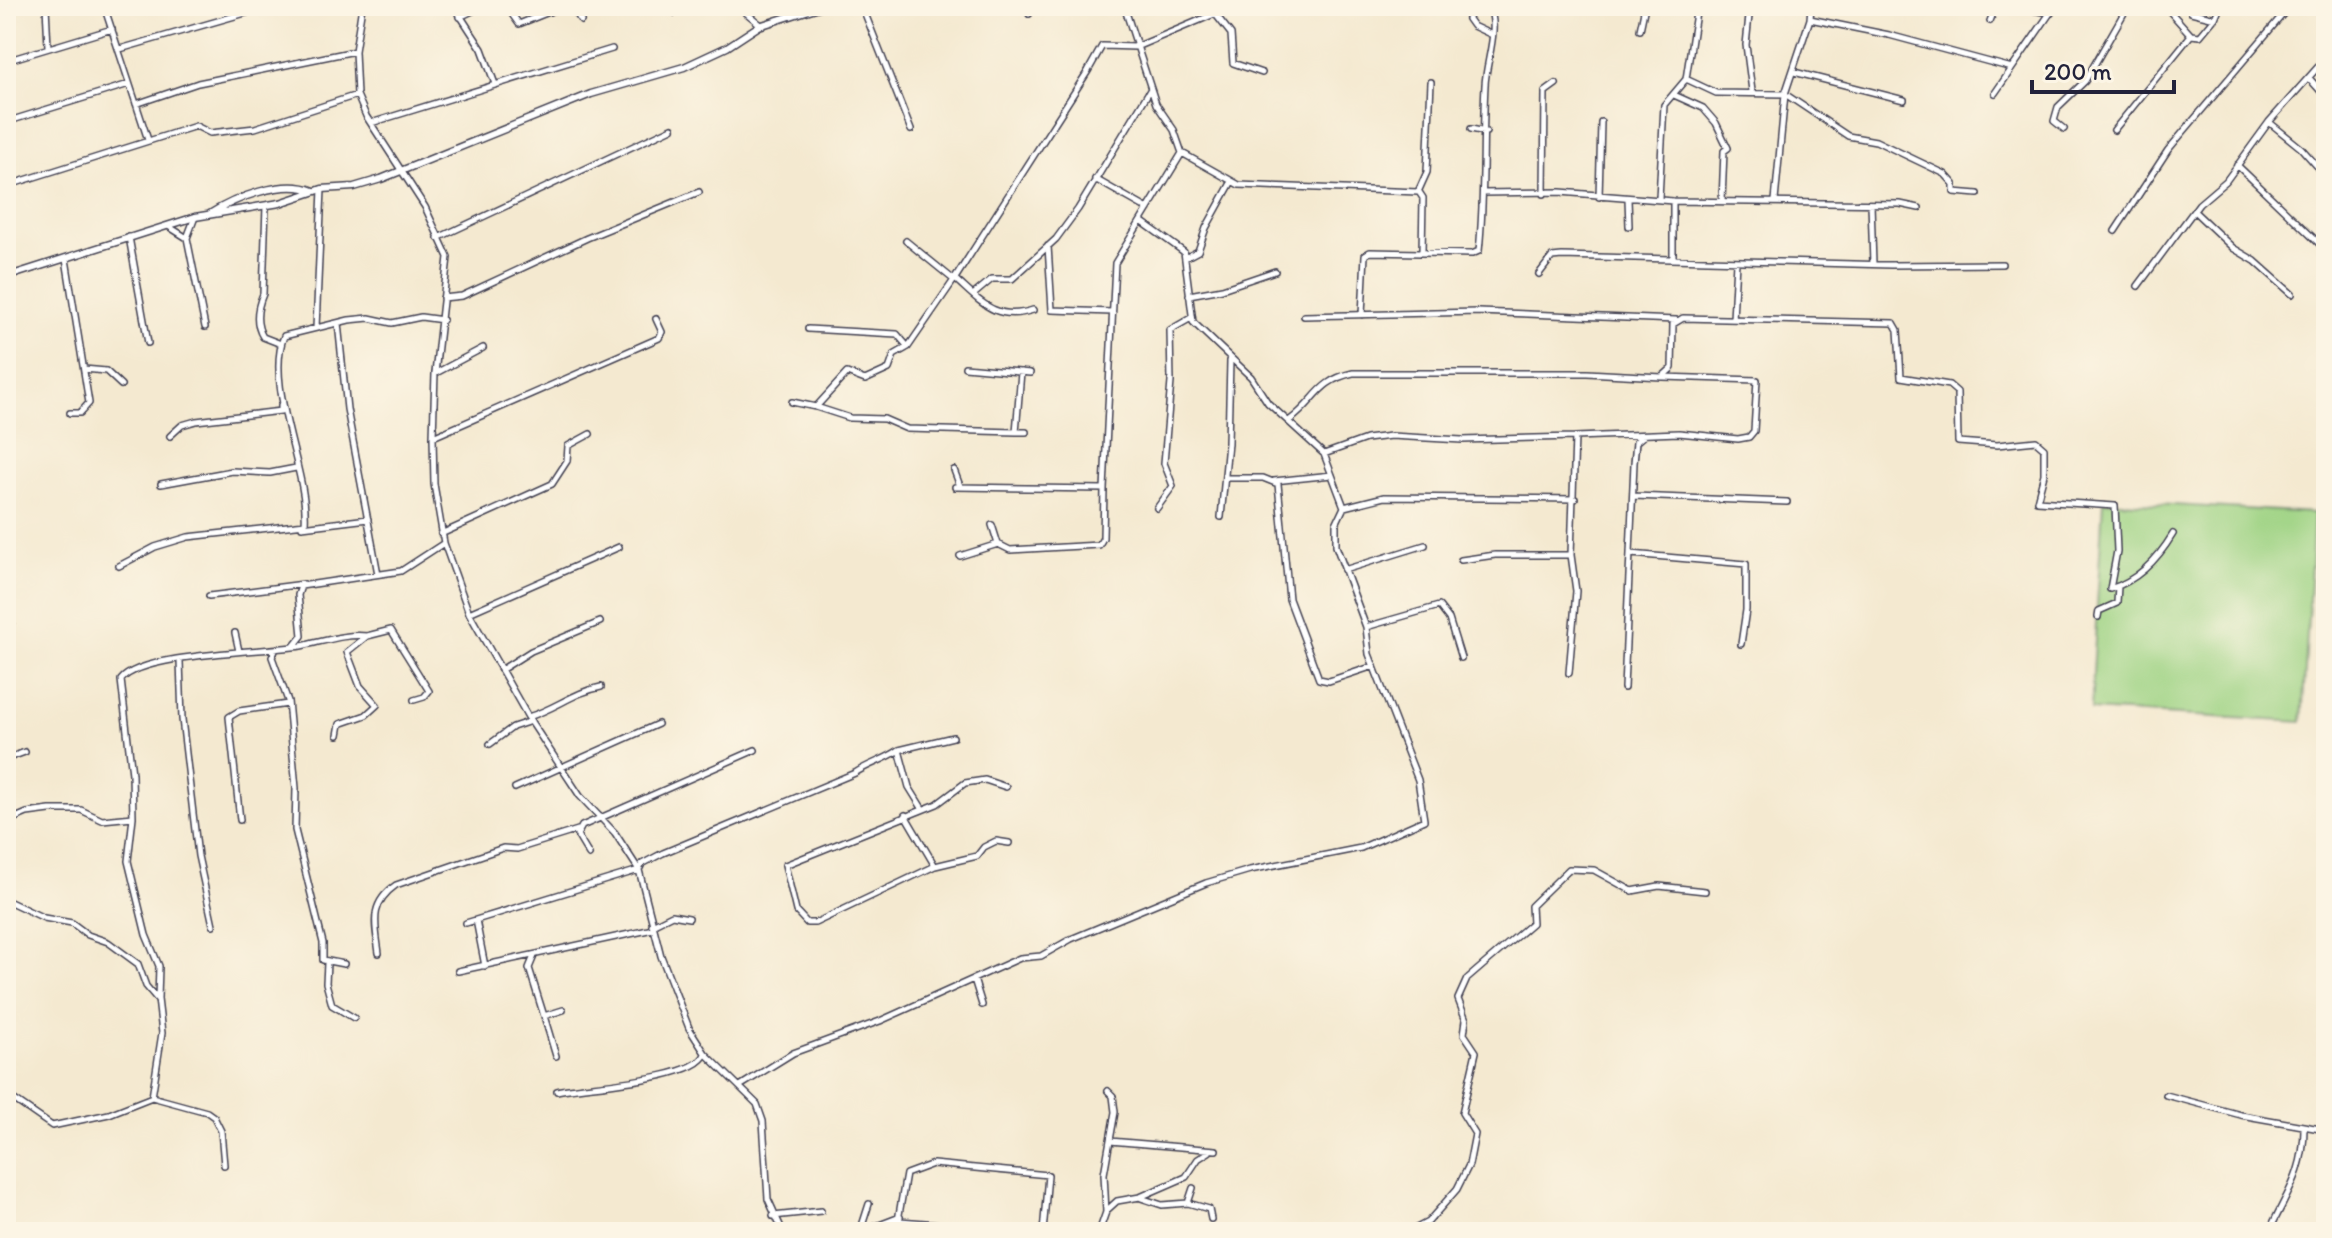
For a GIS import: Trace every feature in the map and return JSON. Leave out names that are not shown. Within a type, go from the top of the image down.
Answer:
[{"type":"street","points":[[46,6],[48,47]]},
{"type":"street","points":[[104,6],[148,140]]},
{"type":"street","points":[[120,49],[270,6]]},
{"type":"street","points":[[362,6],[355,51],[357,95],[399,170],[425,207],[449,262],[435,373],[433,437],[444,543],[469,613],[529,719],[580,796],[601,818],[639,870],[652,927],[678,1004],[705,1053],[754,1099],[763,1121],[766,1188],[773,1216],[783,1232]]},
{"type":"street","points":[[454,6],[482,49],[495,84]]},
{"type":"street","points":[[460,17],[483,6]]},
{"type":"street","points":[[506,6],[519,24],[564,6]]},
{"type":"street","points":[[572,6],[581,21]]},
{"type":"street","points":[[738,6],[761,25]]},
{"type":"street","points":[[6,274],[206,216],[263,208],[318,190],[354,187],[591,94],[684,67],[727,47],[761,25],[822,6]]},
{"type":"street","points":[[862,6],[911,130]]},
{"type":"street","points":[[1027,6],[1029,14]]},
{"type":"street","points":[[960,556],[998,544],[1010,550],[1099,545],[1103,538],[1115,263],[1182,153],[1180,143],[1156,104],[1124,6]]},
{"type":"street","points":[[1209,6],[1212,15],[1231,34],[1233,63],[1262,73]]},
{"type":"street","points":[[1362,315],[1365,255],[1477,253],[1486,132],[1485,82],[1491,34],[1489,6]]},
{"type":"street","points":[[1531,6],[1547,11]]},
{"type":"street","points":[[1640,30],[1645,6]]},
{"type":"street","points":[[1659,198],[1664,108],[1686,79],[1697,6]]},
{"type":"street","points":[[1750,6],[1743,50],[1752,91]]},
{"type":"street","points":[[1775,201],[1785,94],[1810,19],[1811,6]]},
{"type":"street","points":[[1990,21],[1996,6]]},
{"type":"street","points":[[2009,6],[2051,13]]},
{"type":"street","points":[[1995,93],[2055,6]]},
{"type":"street","points":[[2064,129],[2054,121],[2055,112],[2085,81],[2128,6]]},
{"type":"street","points":[[2165,6],[2191,35],[2200,36],[2215,18],[2220,6]]},
{"type":"street","points":[[2115,231],[2168,150],[2290,6]]},
{"type":"street","points":[[2191,12],[2215,18]]},
{"type":"street","points":[[816,407],[847,373],[865,380],[889,369],[894,355],[908,347],[1088,71],[1098,49],[1105,45],[1136,47],[1212,15]]},
{"type":"street","points":[[1468,19],[1473,26],[1491,34]]},
{"type":"street","points":[[1810,19],[1889,35],[2012,68]]},
{"type":"street","points":[[6,61],[112,29]]},
{"type":"street","points":[[2114,130],[2191,35]]},
{"type":"street","points":[[371,123],[612,49]]},
{"type":"street","points":[[136,104],[198,83],[355,51]]},
{"type":"street","points":[[2138,286],[2199,204],[2226,181],[2269,122],[2326,58]]},
{"type":"street","points":[[1794,72],[1904,100]]},
{"type":"street","points":[[2309,78],[2326,97]]},
{"type":"street","points":[[1686,79],[1716,93],[1752,91],[1785,94],[1819,113],[1848,136],[1876,141],[1945,174],[1954,184],[1954,192],[1978,194]]},
{"type":"street","points":[[1418,192],[1427,172],[1431,82]]},
{"type":"street","points":[[6,122],[129,84]]},
{"type":"street","points":[[1544,194],[1545,92],[1556,84]]},
{"type":"street","points":[[973,295],[992,279],[1012,279],[1048,246],[1078,209],[1151,89]]},
{"type":"street","points":[[6,186],[196,126],[210,133],[255,128],[357,95]]},
{"type":"street","points":[[1674,95],[1703,108],[1716,123],[1728,148],[1724,151],[1722,201]]},
{"type":"street","points":[[1599,197],[1601,122]]},
{"type":"street","points":[[2269,122],[2301,148],[2326,176]]},
{"type":"street","points":[[438,238],[672,128]]},
{"type":"street","points":[[1471,129],[1486,132]]},
{"type":"street","points":[[1182,153],[1231,183],[1292,189],[1418,192],[1423,198],[1422,252]]},
{"type":"street","points":[[2237,165],[2326,250]]},
{"type":"street","points":[[1095,179],[1148,209]]},
{"type":"street","points":[[1185,258],[1198,251],[1206,228],[1231,183]]},
{"type":"street","points":[[206,216],[225,205],[271,190],[303,186],[318,190]]},
{"type":"street","points":[[316,328],[318,190]]},
{"type":"street","points":[[443,298],[462,296],[587,238],[699,192]]},
{"type":"street","points":[[1483,193],[1919,208]]},
{"type":"street","points":[[1628,199],[1629,226]]},
{"type":"street","points":[[1673,201],[1673,259]]},
{"type":"street","points":[[1871,204],[1873,264]]},
{"type":"street","points":[[263,208],[263,294],[258,305],[258,327],[263,337],[281,344]]},
{"type":"street","points":[[2195,212],[2233,248],[2255,261],[2292,294]]},
{"type":"street","points":[[176,230],[194,220]]},
{"type":"street","points":[[194,220],[187,238],[205,327]]},
{"type":"street","points":[[740,1086],[793,1053],[880,1021],[1020,958],[1041,956],[1071,939],[1206,883],[1250,870],[1361,848],[1424,820],[1415,770],[1374,666],[1366,627],[1335,538],[1336,524],[1344,507],[1324,454],[1268,403],[1251,377],[1230,360],[1191,318],[1185,258],[1181,247],[1141,221]]},
{"type":"street","points":[[168,226],[187,238]]},
{"type":"street","points":[[129,237],[148,343]]},
{"type":"street","points":[[906,241],[955,279],[984,308],[999,314],[1015,315],[1033,310]]},
{"type":"street","points":[[1048,246],[1052,310],[1112,312]]},
{"type":"street","points":[[1539,274],[1540,268],[1555,256],[1736,262],[2002,264]]},
{"type":"street","points":[[66,259],[88,405],[80,413],[70,413]]},
{"type":"street","points":[[1733,319],[1736,262]]},
{"type":"street","points":[[1189,295],[1222,289],[1275,271]]},
{"type":"street","points":[[1304,316],[1478,312],[1897,325],[1901,377],[1949,385],[1957,392],[1958,442],[1997,445],[2036,441],[2044,448],[2044,474],[2037,501],[2115,506],[2117,551],[2109,588],[2132,580],[2157,558],[2173,534]]},
{"type":"street","points":[[170,436],[182,425],[196,421],[281,411],[281,344],[288,333],[369,318],[392,323],[421,317],[443,320]]},
{"type":"street","points":[[1157,508],[1173,486],[1164,463],[1171,382],[1170,330],[1191,318]]},
{"type":"street","points":[[433,437],[659,338],[662,332],[656,319]]},
{"type":"street","points":[[1662,377],[1672,368],[1672,331],[1676,320]]},
{"type":"street","points":[[338,323],[347,409],[378,574]]},
{"type":"street","points":[[808,329],[897,334],[908,347]]},
{"type":"street","points":[[435,373],[483,348]]},
{"type":"street","points":[[1221,517],[1230,360]]},
{"type":"street","points":[[965,367],[1030,373]]},
{"type":"street","points":[[84,369],[106,371],[121,385]]},
{"type":"street","points":[[1016,432],[1021,372]]},
{"type":"street","points":[[1290,420],[1313,399],[1318,387],[1334,377],[1353,373],[1587,373],[1757,380],[1754,431],[1738,439],[1679,433],[1452,440],[1391,436],[1366,439],[1324,454]]},
{"type":"street","points":[[282,400],[306,522],[302,527]]},
{"type":"street","points":[[792,402],[850,418],[884,419],[907,429],[1026,432]]},
{"type":"street","points":[[441,534],[552,484],[567,461],[568,446],[590,434]]},
{"type":"street","points":[[1624,688],[1635,447],[1643,436]]},
{"type":"street","points":[[1569,673],[1576,591],[1571,555],[1575,437]]},
{"type":"street","points":[[161,484],[232,471],[266,473],[296,468]]},
{"type":"street","points":[[954,470],[957,487],[1104,489]]},
{"type":"street","points":[[1225,478],[1274,481],[1332,475]]},
{"type":"street","points":[[1274,481],[1281,498],[1283,568],[1289,599],[1319,679],[1329,681],[1374,666]]},
{"type":"street","points":[[1634,496],[1787,502]]},
{"type":"street","points":[[1344,507],[1384,497],[1575,499]]},
{"type":"street","points":[[119,566],[155,547],[188,537],[368,519]]},
{"type":"street","points":[[992,525],[998,544]]},
{"type":"street","points":[[209,596],[401,571],[444,543]]},
{"type":"street","points":[[1344,570],[1425,545]]},
{"type":"street","points":[[469,613],[619,547]]},
{"type":"street","points":[[1631,554],[1746,564],[1746,610],[1741,644]]},
{"type":"street","points":[[1461,560],[1495,555],[1571,555]]},
{"type":"street","points":[[293,647],[302,636],[298,595],[305,584]]},
{"type":"street","points":[[2098,617],[2099,611],[2117,603],[2118,586]]},
{"type":"street","points":[[6,601],[12,621],[6,635]]},
{"type":"street","points":[[1366,627],[1439,606],[1449,619],[1461,658]]},
{"type":"street","points":[[501,670],[540,647],[600,622]]},
{"type":"street","points":[[338,735],[343,722],[358,719],[377,705],[360,686],[348,661],[348,650],[367,636],[391,630],[429,691],[424,697],[414,700]]},
{"type":"street","points":[[235,633],[239,651]]},
{"type":"street","points":[[152,1097],[162,1033],[158,999],[159,966],[146,935],[128,861],[133,817],[121,680],[128,671],[180,661],[239,651],[293,647],[355,634],[367,636]]},
{"type":"street","points":[[277,649],[272,657],[288,704],[296,788],[295,830],[323,943],[323,960],[344,964]]},
{"type":"street","points":[[180,661],[182,719],[198,856],[213,925]]},
{"type":"street","points":[[490,744],[513,727],[556,707],[576,691],[601,687]]},
{"type":"street","points":[[240,820],[229,717],[239,711],[288,704]]},
{"type":"street","points":[[515,788],[564,769],[658,724]]},
{"type":"street","points":[[466,923],[639,870],[642,864],[663,853],[855,773],[871,762],[883,761],[899,750],[953,737]]},
{"type":"street","points":[[379,953],[374,910],[384,894],[396,885],[503,848],[517,849],[578,830],[755,750]]},
{"type":"street","points":[[899,750],[909,787],[922,808]]},
{"type":"street","points":[[6,759],[25,752]]},
{"type":"street","points":[[1006,787],[985,780],[965,783],[937,804],[785,865],[796,911],[807,923],[815,923],[935,866],[977,856],[984,847],[996,841],[1009,843]]},
{"type":"street","points":[[6,822],[27,813],[50,810],[81,810],[96,820],[133,817]]},
{"type":"street","points":[[905,815],[935,866]]},
{"type":"street","points":[[578,830],[579,840],[589,855]]},
{"type":"street","points":[[1409,1232],[1428,1222],[1457,1189],[1469,1165],[1475,1134],[1462,1113],[1476,1052],[1464,1034],[1466,1020],[1458,999],[1467,979],[1532,923],[1531,906],[1569,869],[1594,870],[1632,891],[1659,886],[1705,891]]},
{"type":"street","points":[[6,900],[44,918],[72,923],[88,935],[108,942],[138,964],[146,986],[158,999]]},
{"type":"street","points":[[458,971],[652,927],[672,915],[689,918]]},
{"type":"street","points":[[476,920],[485,966]]},
{"type":"street","points":[[535,955],[529,968],[556,1056]]},
{"type":"street","points":[[327,963],[326,983],[332,1005],[354,1018]]},
{"type":"street","points":[[974,979],[982,1005]]},
{"type":"street","points":[[544,1016],[563,1010]]},
{"type":"street","points":[[557,1091],[652,1079],[698,1063],[705,1053]]},
{"type":"street","points":[[1099,1232],[1106,1212],[1104,1174],[1116,1108],[1108,1091]]},
{"type":"street","points":[[6,1094],[52,1126],[109,1114],[152,1097],[207,1112],[214,1117],[221,1131],[224,1165]]},
{"type":"street","points":[[2166,1095],[2304,1128],[2326,1130]]},
{"type":"street","points":[[2269,1232],[2298,1177],[2304,1128]]},
{"type":"street","points":[[1106,1212],[1117,1201],[1140,1197],[1186,1177],[1198,1159],[1212,1151],[1186,1145],[1110,1141]]},
{"type":"street","points":[[860,1230],[901,1219],[1041,1232],[1049,1179],[1047,1174],[933,1164],[913,1169],[904,1180],[901,1219],[896,1232]]},
{"type":"street","points":[[1188,1203],[1193,1188]]},
{"type":"street","points":[[1140,1197],[1162,1205],[1188,1203],[1209,1209],[1211,1219]]},
{"type":"street","points":[[860,1230],[869,1204]]},
{"type":"street","points":[[773,1216],[821,1211]]},
{"type":"green space","points":[[2103,501],[2314,513],[2302,722],[2091,710]]}]
